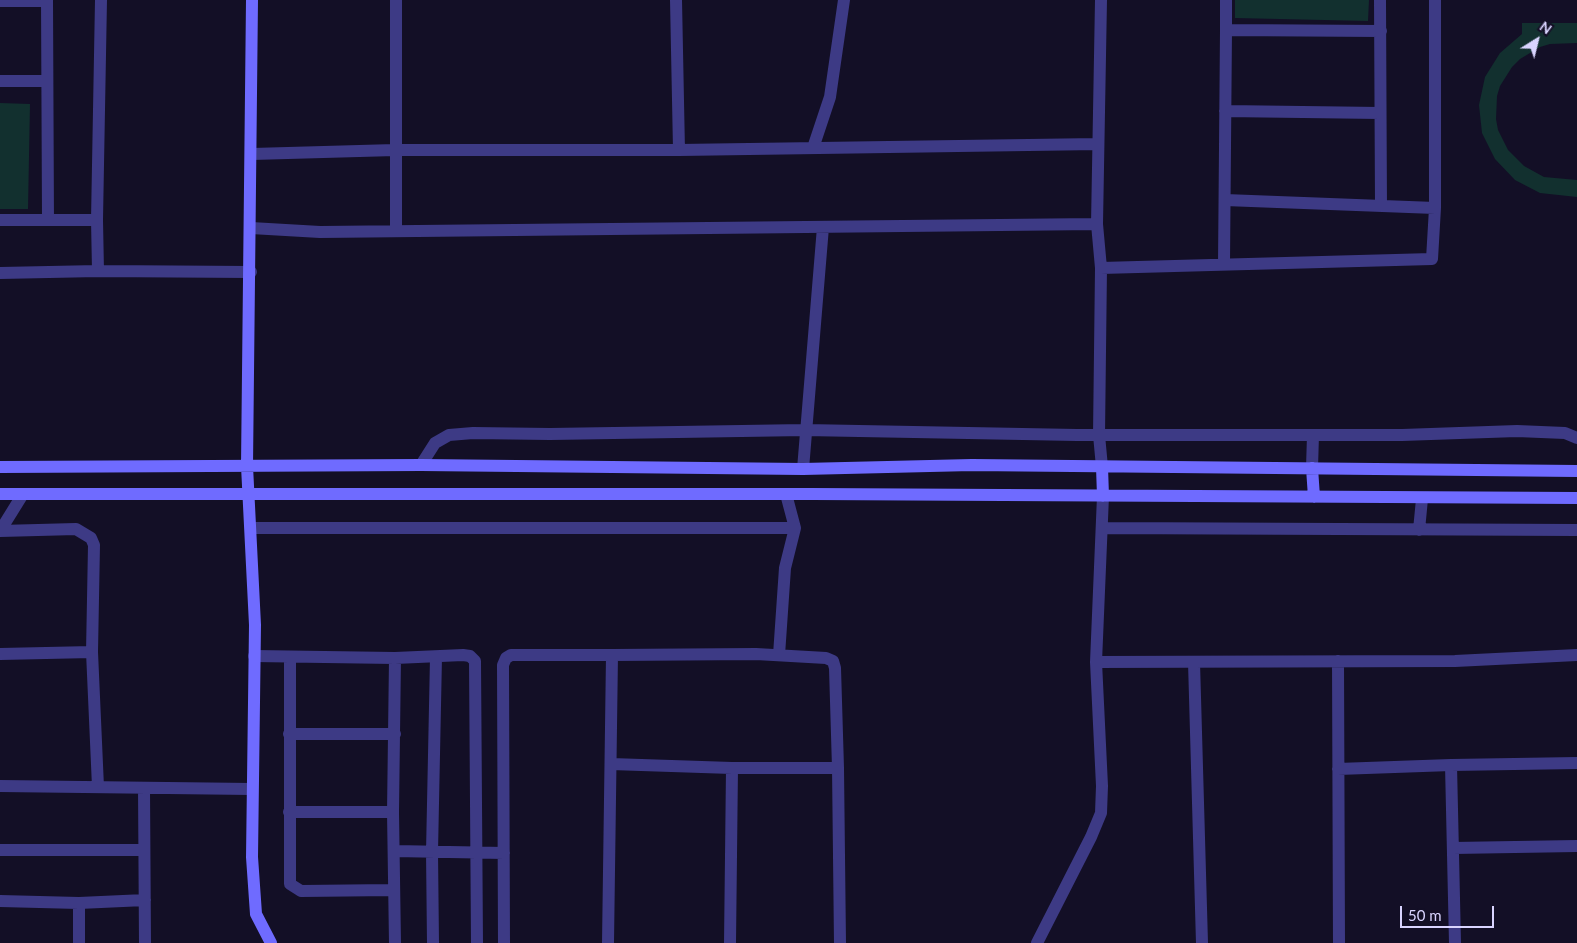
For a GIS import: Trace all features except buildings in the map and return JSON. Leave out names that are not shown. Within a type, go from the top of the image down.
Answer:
[{"type":"main road","points":[[252,0],[251,272],[247,466],[251,528],[254,656],[251,788],[252,878],[256,914],[271,943]]},
{"type":"main road","points":[[0,467],[421,464],[803,469],[972,465],[1577,471]]},
{"type":"main road","points":[[1102,467],[1102,496]]},
{"type":"main road","points":[[1312,468],[1314,497]]},
{"type":"main road","points":[[0,494],[786,494],[1422,499],[1577,498]]},
{"type":"street","points":[[98,271],[97,220],[101,0]]},
{"type":"street","points":[[396,0],[394,150],[396,231]]},
{"type":"street","points":[[676,0],[679,150]]},
{"type":"street","points":[[813,148],[830,97],[844,0]]},
{"type":"street","points":[[1101,0],[1097,224],[1101,268],[1100,435],[1102,467]]},
{"type":"street","points":[[1224,263],[1226,0]]},
{"type":"street","points":[[1380,0],[1380,206]]},
{"type":"street","points":[[1101,268],[1224,263],[1432,259],[1435,208],[1435,0]]},
{"type":"street","points":[[0,1],[47,1],[48,220]]},
{"type":"street","points":[[1226,30],[1380,31]]},
{"type":"street","points":[[0,81],[47,81]]},
{"type":"street","points":[[1225,111],[1380,113]]},
{"type":"street","points":[[252,154],[394,150],[679,150],[1098,144]]},
{"type":"street","points":[[1225,200],[1435,208]]},
{"type":"street","points":[[0,220],[97,220]]},
{"type":"street","points":[[251,228],[320,232],[1097,224]]},
{"type":"street","points":[[803,469],[823,227]]},
{"type":"street","points":[[0,273],[98,271],[251,272]]},
{"type":"street","points":[[421,464],[435,444],[449,435],[805,430],[1100,435],[1402,435],[1517,431],[1565,433],[1577,438]]},
{"type":"street","points":[[1312,468],[1313,435]]},
{"type":"street","points":[[0,531],[23,494]]},
{"type":"street","points":[[779,656],[785,568],[795,528],[786,494]]},
{"type":"street","points":[[1037,943],[1091,837],[1100,813],[1102,786],[1096,662],[1102,496]]},
{"type":"street","points":[[1419,530],[1422,499]]},
{"type":"street","points":[[251,528],[795,528]]},
{"type":"street","points":[[1102,528],[1577,530]]},
{"type":"street","points":[[0,531],[76,529],[91,538],[94,545],[92,652],[98,787]]},
{"type":"street","points":[[0,654],[92,652]]},
{"type":"street","points":[[254,656],[396,658],[463,655],[470,656],[475,661],[477,943]]},
{"type":"street","points":[[504,943],[503,665],[506,658],[511,655],[779,656],[826,658],[832,661],[836,668],[840,943]]},
{"type":"street","points":[[608,943],[612,655]]},
{"type":"street","points":[[1096,662],[1455,661],[1577,655]]},
{"type":"street","points":[[290,657],[289,878],[294,889],[300,891],[394,890]]},
{"type":"street","points":[[433,943],[432,852],[436,657]]},
{"type":"street","points":[[394,943],[393,812],[396,658]]},
{"type":"street","points":[[1338,661],[1339,943]]},
{"type":"street","points":[[1194,662],[1202,943]]},
{"type":"street","points":[[289,734],[395,734]]},
{"type":"street","points":[[1338,769],[1577,763]]},
{"type":"street","points":[[611,764],[732,768],[838,768]]},
{"type":"street","points":[[1451,765],[1455,943]]},
{"type":"street","points":[[730,943],[732,768]]},
{"type":"street","points":[[0,786],[251,788]]},
{"type":"street","points":[[144,788],[145,943]]},
{"type":"street","points":[[289,812],[393,812]]},
{"type":"street","points":[[1453,848],[1577,846]]},
{"type":"street","points":[[0,850],[144,850]]},
{"type":"street","points":[[394,851],[504,853]]},
{"type":"street","points":[[0,901],[79,902],[145,900]]},
{"type":"street","points":[[79,902],[79,943]]},
{"type":"green space","points":[[1235,0],[1369,0],[1368,21],[1235,18]]},
{"type":"green space","points":[[1522,23],[1577,23],[1577,43],[1550,44],[1540,47],[1520,59],[1512,67],[1500,86],[1497,96],[1496,119],[1498,130],[1508,150],[1524,166],[1544,177],[1577,180],[1577,197],[1540,193],[1515,180],[1495,159],[1482,133],[1479,105],[1485,77],[1500,53],[1522,34]]},
{"type":"green space","points":[[0,103],[30,104],[28,209],[0,209]]}]
